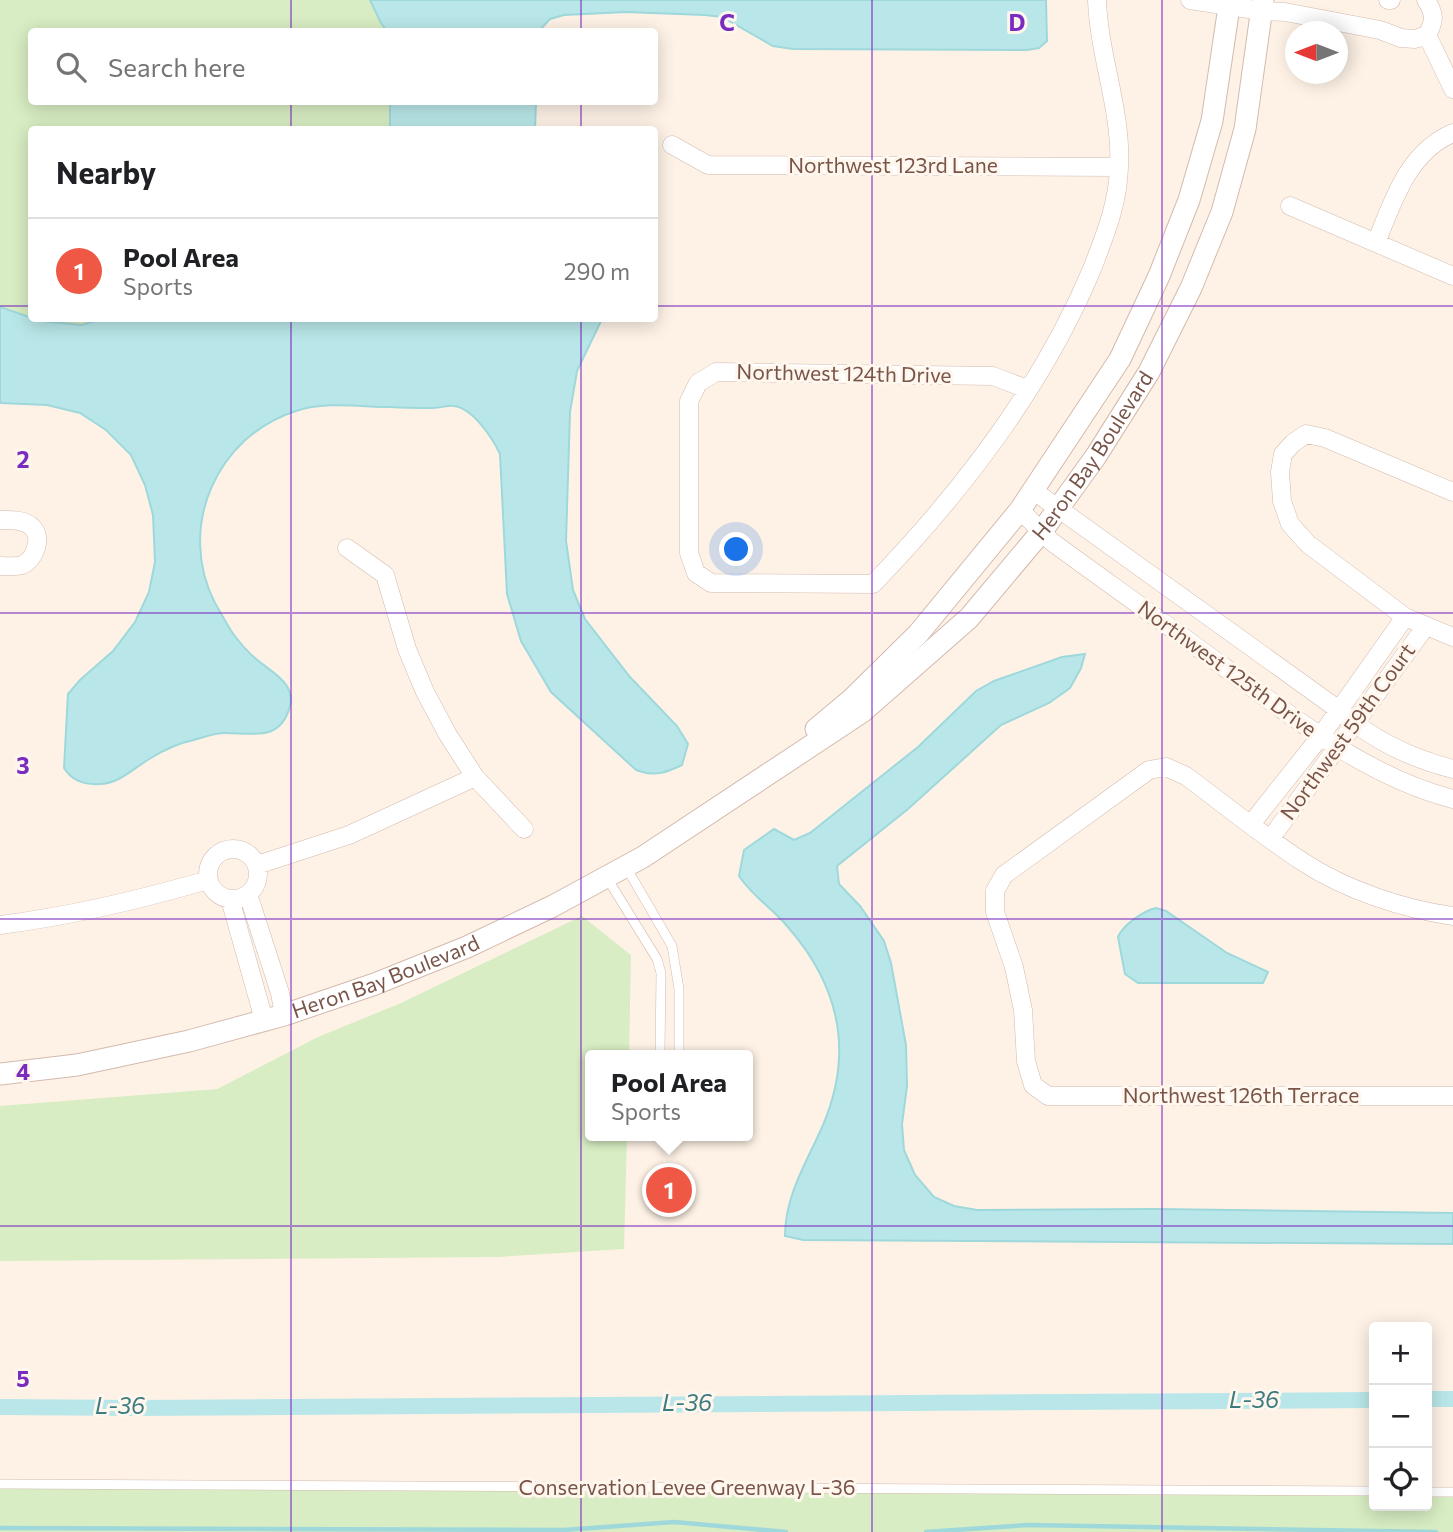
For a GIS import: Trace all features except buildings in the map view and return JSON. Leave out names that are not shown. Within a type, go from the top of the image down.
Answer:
[{"type":"street","points":[[1027,389],[1082,293],[1109,227],[1117,197],[1119,129],[1098,29],[1097,0]]},
{"type":"street","points":[[1190,0],[1263,6],[1415,39],[1427,35],[1434,24],[1434,11],[1426,0]]},
{"type":"street","name":"Heron Bay Boulevard","points":[[739,792],[852,699],[918,634],[1034,491],[1120,359],[1159,276],[1184,212],[1212,121],[1229,2]]},
{"type":"street","name":"Heron Bay Boulevard","points":[[0,1074],[77,1065],[190,1041],[375,984],[467,947],[553,906],[615,871],[862,712],[969,618],[1059,508],[1096,456],[1149,372],[1191,288],[1222,212],[1245,129],[1263,6]]},
{"type":"street","points":[[1427,35],[1453,89]]},
{"type":"street","points":[[1376,243],[1412,163],[1437,139],[1453,133]]},
{"type":"street","name":"Northwest 123rd Lane","points":[[672,145],[708,165],[1119,167]]},
{"type":"street","points":[[1290,206],[1453,276]]},
{"type":"street","name":"Northwest 124th Drive","points":[[716,372],[993,376],[1027,389],[1001,432],[952,497],[873,584],[711,583],[696,573],[689,554],[689,401],[698,383],[716,372]]},
{"type":"street","points":[[1453,492],[1325,438],[1306,434],[1283,454],[1280,472],[1282,501],[1290,524],[1308,544],[1405,617],[1453,637]]},
{"type":"street","name":"Northwest 125th Drive","points":[[1034,491],[1339,710],[1354,724],[1395,749],[1453,769]]},
{"type":"street","name":"Northwest 125th Drive","points":[[1020,510],[1052,542],[1320,737],[1386,775],[1453,799]]},
{"type":"street","points":[[0,520],[20,520],[32,526],[37,535],[37,547],[33,556],[23,565],[0,566]]},
{"type":"street","points":[[347,548],[385,575],[407,649],[425,692],[448,735],[475,777],[524,829]]},
{"type":"street","name":"Northwest 59th Court","points":[[1251,824],[1320,737],[1405,617]]},
{"type":"street","name":"Northwest 59th Court","points":[[1271,838],[1426,626]]},
{"type":"street","name":"Northwest 126th Terrace","points":[[1251,824],[1186,776],[1166,767],[1149,770],[1004,875],[995,891],[995,912],[1014,967],[1023,1010],[1026,1061],[1033,1085],[1048,1096],[1453,1096]]},
{"type":"street","points":[[257,865],[349,835],[475,777]]},
{"type":"street","points":[[1251,824],[1303,862],[1336,880],[1428,912],[1453,916]]},
{"type":"street","points":[[229,848],[246,852],[257,865],[257,881],[248,894],[241,898],[230,899],[217,894],[208,880],[210,863],[214,856],[229,848]]},
{"type":"street","points":[[0,925],[128,903],[208,880]]},
{"type":"street","points":[[248,894],[279,993],[274,1017]]},
{"type":"street","points":[[230,899],[274,1017]]},
{"type":"lane","points":[[615,871],[657,959],[661,973],[660,1050]]},
{"type":"lane","points":[[615,871],[672,946],[679,989],[679,1050]]},
{"type":"lane","name":"Conservation Levee Greenway L-36","points":[[0,1484],[1369,1491]]},
{"type":"lane","points":[[1432,1492],[1453,1492]]},
{"type":"green space","points":[[0,0],[370,0],[385,28],[28,28],[28,105],[390,105],[390,126],[28,126],[28,316],[0,307]]},
{"type":"green space","points":[[58,322],[94,322],[82,325]]},
{"type":"green space","points":[[582,916],[631,955],[629,1050],[585,1050],[585,1141],[627,1141],[624,1249],[497,1257],[0,1261],[0,1106],[217,1089],[318,1037],[401,1003]]},
{"type":"green space","points":[[0,1484],[1369,1491],[1369,1511],[1432,1511],[1432,1492],[1453,1492],[1453,1532],[0,1532]]},
{"type":"water","points":[[370,0],[1046,0],[1047,41],[1039,48],[1027,50],[793,49],[773,46],[722,17],[626,12],[564,15],[550,19],[542,28],[385,28]]},
{"type":"water","points":[[390,105],[536,105],[535,126],[390,126]]},
{"type":"water","points":[[0,307],[28,317],[28,322],[82,325],[92,322],[601,322],[577,371],[570,412],[566,541],[573,590],[585,619],[630,677],[677,726],[688,744],[682,765],[660,773],[636,770],[551,692],[521,641],[507,594],[500,454],[475,418],[454,406],[422,408],[331,405],[296,411],[268,423],[245,441],[225,463],[211,488],[203,515],[200,544],[204,574],[215,603],[241,644],[289,690],[291,698],[286,717],[280,725],[264,733],[217,734],[177,745],[107,783],[89,784],[75,779],[64,768],[68,694],[113,651],[135,622],[149,592],[155,562],[153,515],[145,485],[131,455],[106,430],[80,413],[47,405],[0,403]]},
{"type":"water","points":[[1085,654],[1070,688],[1049,703],[1001,725],[908,809],[837,866],[839,884],[860,906],[884,941],[891,963],[906,1045],[907,1086],[902,1124],[904,1150],[915,1175],[934,1197],[954,1206],[977,1210],[1155,1209],[1453,1213],[1453,1244],[803,1240],[785,1236],[793,1193],[832,1098],[838,1071],[839,1046],[836,1020],[829,996],[805,948],[739,876],[744,850],[774,829],[794,840],[810,833],[918,747],[976,691],[994,681],[1062,657]]},
{"type":"water","points":[[1156,908],[1166,911],[1227,953],[1268,972],[1263,983],[1138,983],[1125,974],[1118,937],[1134,919]]},
{"type":"water","points":[[651,1181],[686,1181],[691,1186],[691,1194],[686,1199],[651,1199],[645,1190]]},
{"type":"waterway","name":"L-36","points":[[1432,1399],[1453,1399]]},
{"type":"waterway","name":"L-36","points":[[0,1407],[1369,1400]]},
{"type":"waterway","points":[[0,1528],[564,1530],[674,1522],[786,1532]]},
{"type":"waterway","points":[[926,1532],[1028,1525],[1436,1532]]},
{"type":"place","name":"Pool Area","points":[[669,1190]]}]
